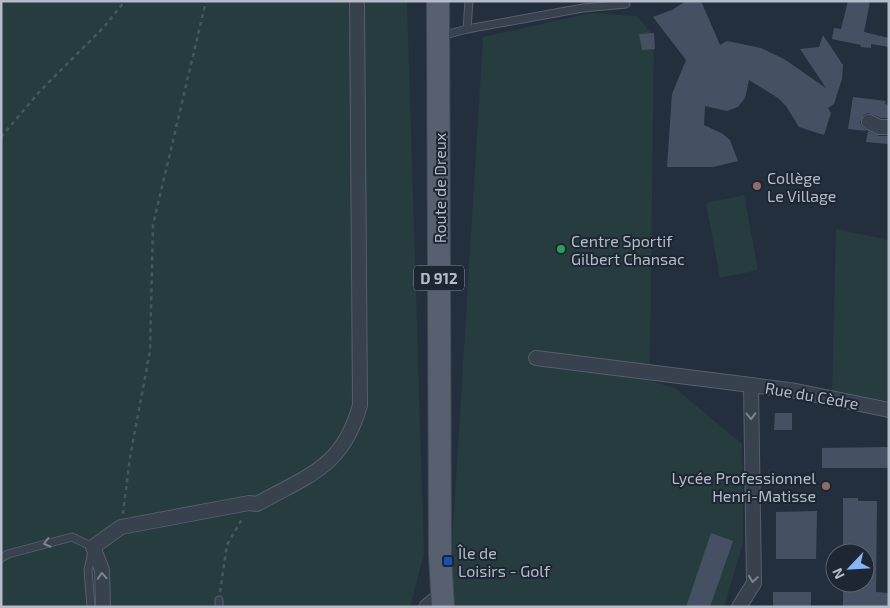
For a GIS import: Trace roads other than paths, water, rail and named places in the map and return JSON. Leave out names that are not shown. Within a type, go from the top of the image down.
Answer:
[{"type":"main road","name":"Route de Dreux","points":[[434,605],[440,554],[438,1]]},
{"type":"street","points":[[103,607],[102,570],[93,547],[121,527],[249,503],[257,504],[324,466],[339,453],[354,428],[360,405],[357,1]]},
{"type":"street","points":[[869,122],[879,127],[889,127]]},
{"type":"street","points":[[536,358],[751,385]]},
{"type":"street","name":"Rue du Cèdre","points":[[739,607],[754,584],[751,385],[796,391],[889,410]]},
{"type":"lane","points":[[467,29],[468,1]]},
{"type":"lane","points":[[438,37],[467,29],[583,8],[626,4]]},
{"type":"lane","points":[[1,558],[8,554],[72,537],[93,547],[88,570],[91,607]]},
{"type":"place","name":"Collège Le Village","points":[[757,186]]},
{"type":"place","name":"Centre Sportif Gilbert Chansac","points":[[561,249]]},
{"type":"place","name":"Lycée Professionnel Henri-Matisse","points":[[826,486]]},
{"type":"place","name":"Île de Loisirs - Golf","points":[[448,561]]}]
